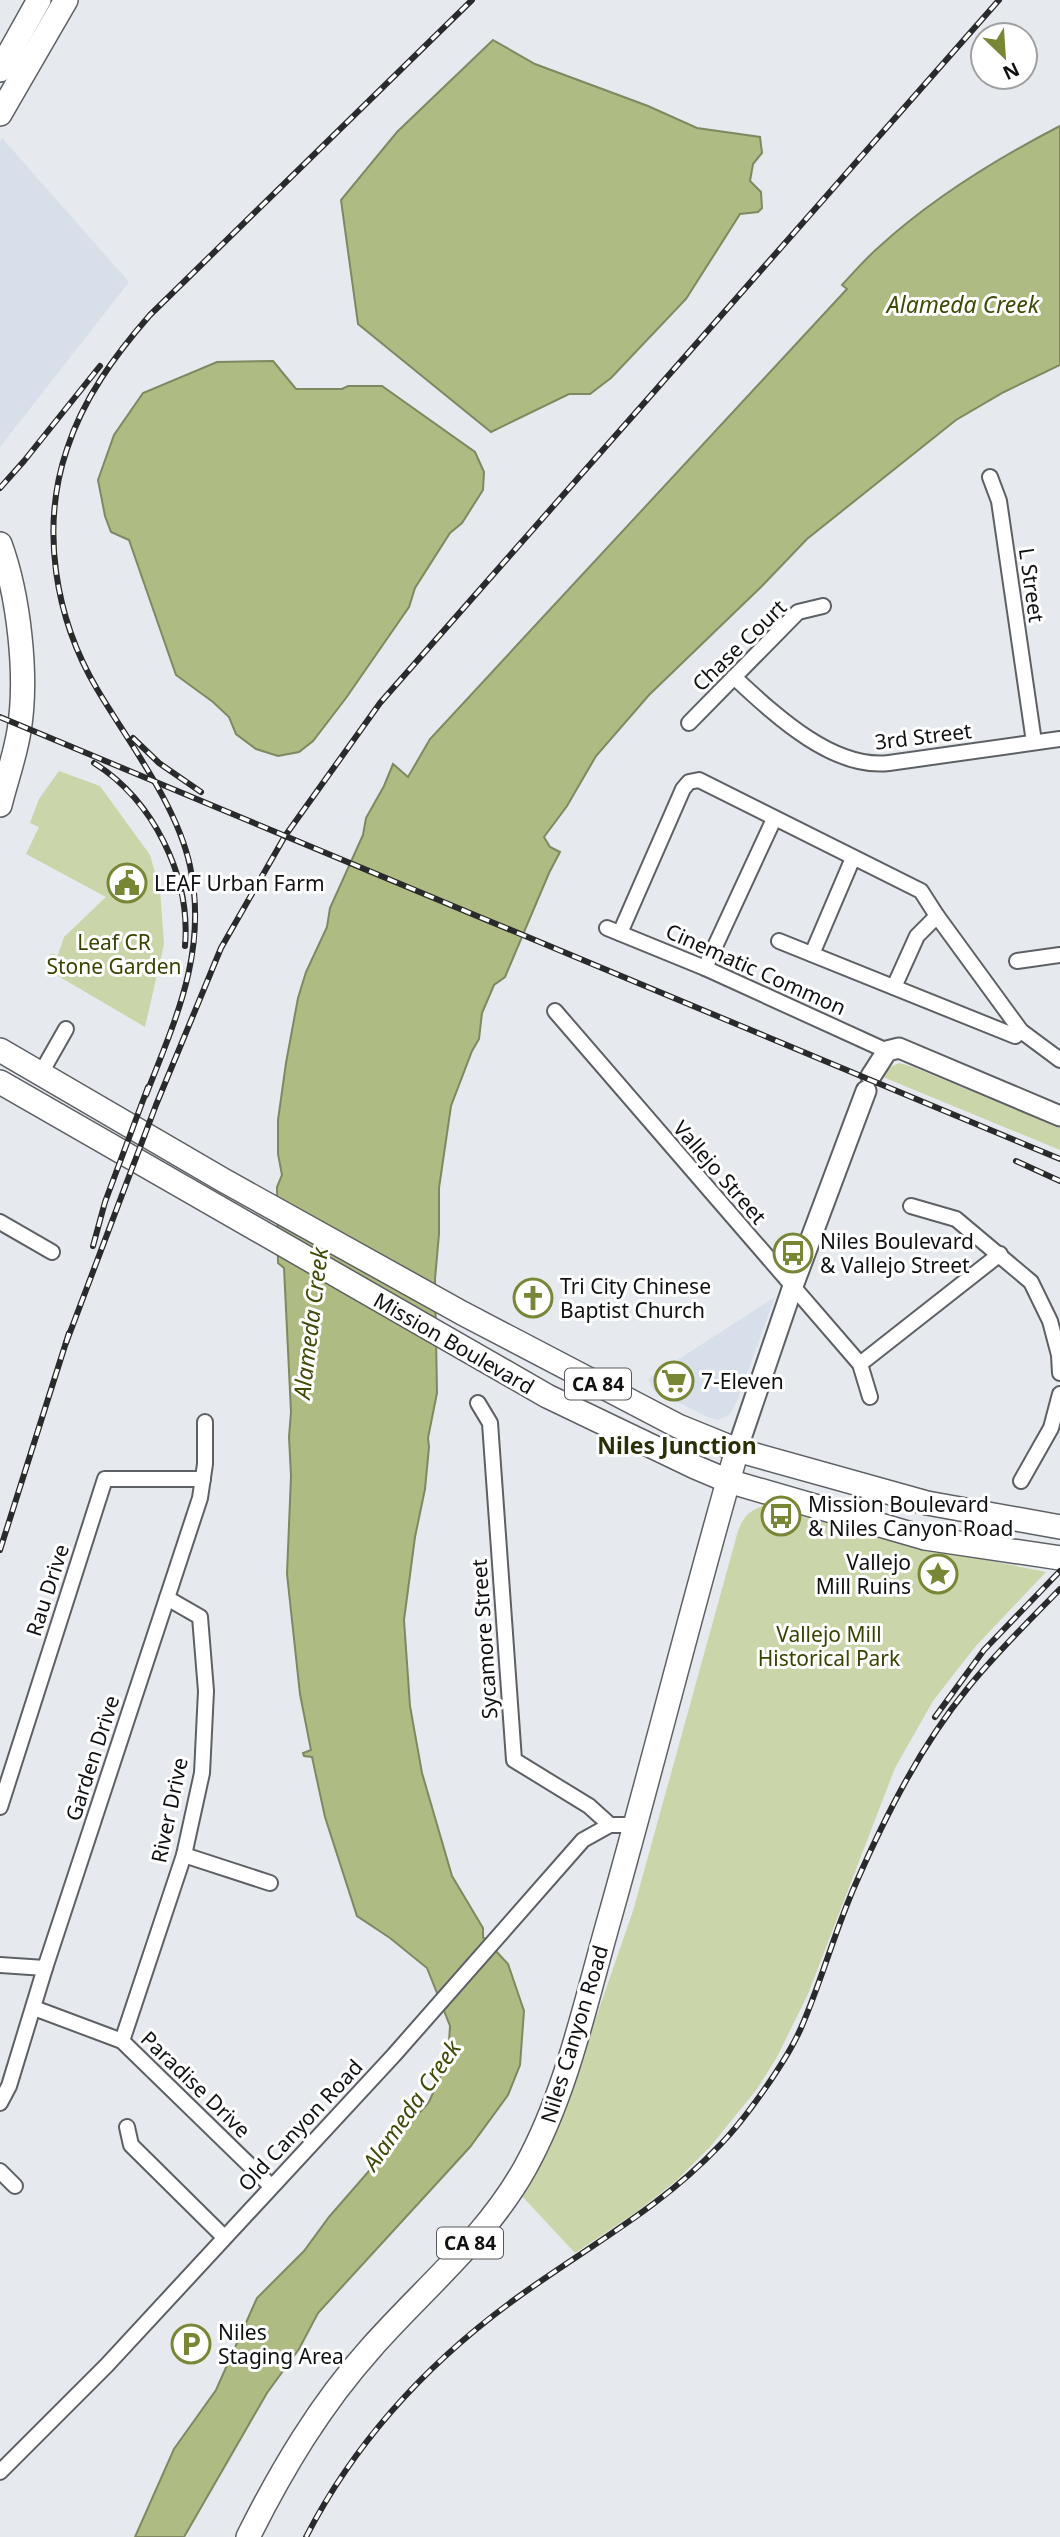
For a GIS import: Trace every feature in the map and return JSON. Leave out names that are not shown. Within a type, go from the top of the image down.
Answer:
[{"type":"main road","points":[[0,70],[40,0]]},
{"type":"main road","points":[[0,114],[66,0]]},
{"type":"main road","points":[[0,544],[18,621],[22,689],[19,731],[0,805]]},
{"type":"main road","points":[[0,572],[7,598],[13,646],[14,689],[12,729],[0,805]]},
{"type":"main road","points":[[737,1450],[793,1286],[868,1083],[887,1051],[899,1048],[1060,1115]]},
{"type":"main road","name":"Mission Boulevard","points":[[0,1050],[462,1313],[678,1426],[737,1450],[927,1503],[1060,1527]]},
{"type":"main road","name":"Mission Boulevard","points":[[0,1082],[463,1349],[591,1418],[728,1481],[925,1538],[1060,1558]]},
{"type":"main road","name":"Niles Canyon Road","points":[[248,2537],[280,2475],[319,2413],[370,2349],[486,2224],[524,2170],[545,2128],[567,2070],[737,1450]]},
{"type":"street","name":"L Street","points":[[990,477],[999,501],[1034,742]]},
{"type":"street","name":"Chase Court","points":[[689,723],[798,612],[823,606]]},
{"type":"street","name":"3rd Street","points":[[734,677],[799,734],[864,764],[889,764],[1060,739]]},
{"type":"street","name":"Cinematic Common","points":[[774,819],[699,780],[689,782],[683,789],[614,930],[705,968],[887,1051]]},
{"type":"street","points":[[705,968],[774,819],[921,891],[1021,1031],[1060,1060]]},
{"type":"street","points":[[812,954],[853,858]]},
{"type":"street","points":[[894,987],[916,936],[937,916]]},
{"type":"street","points":[[779,941],[1015,1035],[1021,1031]]},
{"type":"street","points":[[1017,961],[1060,955]]},
{"type":"street","name":"Vallejo Street","points":[[555,1011],[860,1364],[870,1397]]},
{"type":"street","points":[[41,1073],[66,1029]]},
{"type":"street","points":[[911,1206],[956,1219],[1031,1282],[1050,1321],[1059,1355],[1060,1373]]},
{"type":"street","points":[[0,1222],[52,1252]]},
{"type":"street","points":[[860,1364],[1000,1254]]},
{"type":"street","points":[[1021,1481],[1051,1428],[1060,1394]]},
{"type":"street","name":"Sycamore Street","points":[[478,1403],[490,1423],[514,1760],[589,1806],[610,1825]]},
{"type":"street","name":"Garden Drive","points":[[1,2101],[9,2085],[200,1498],[205,1422]]},
{"type":"street","name":"Rau Drive","points":[[0,1807],[105,1479],[203,1479]]},
{"type":"street","name":"River Drive","points":[[122,2041],[184,1855],[202,1773],[205,1691],[200,1617],[167,1598]]},
{"type":"street","points":[[610,1825],[636,1825]]},
{"type":"street","name":"Old Canyon Road","points":[[0,2472],[107,2365],[400,2048],[583,1840],[610,1825]]},
{"type":"street","points":[[184,1855],[270,1883]]},
{"type":"street","points":[[0,1965],[45,1968]]},
{"type":"street","points":[[34,2008],[122,2041]]},
{"type":"street","name":"Paradise Drive","points":[[122,2041],[271,2186]]},
{"type":"street","points":[[127,2127],[131,2145],[224,2237]]},
{"type":"street","points":[[0,2171],[15,2186]]},
{"type":"shaded area","points":[[2,138],[129,282],[0,447],[0,142]]},
{"type":"shaded area","points":[[775,1297],[730,1414],[718,1420],[708,1417],[654,1391],[648,1379]]},
{"type":"green space","name":"Leaf CR Stone Garden","points":[[59,771],[100,786],[150,855],[160,890],[164,944],[145,1027],[48,970],[50,954],[58,955],[64,937],[106,897],[26,854],[39,827],[30,823],[39,799]]},
{"type":"green space","points":[[899,1063],[1060,1128],[1060,1150],[883,1077],[888,1068]]},
{"type":"green space","name":"Vallejo Mill Historical Park","points":[[766,1505],[814,1520],[927,1548],[1046,1572],[975,1647],[933,1701],[895,1768],[808,1994],[777,2057],[757,2089],[710,2147],[677,2180],[638,2211],[575,2253],[520,2194],[557,2130],[633,1911],[738,1531],[748,1514]]},
{"type":"water","points":[[493,40],[535,64],[648,106],[697,128],[760,137],[762,153],[753,164],[750,181],[761,192],[762,208],[758,212],[740,214],[686,299],[611,378],[590,394],[569,394],[491,432],[358,324],[341,200],[397,132]]},
{"type":"water","name":"Alameda Creek","points":[[1060,126],[1060,365],[1004,392],[956,420],[807,539],[649,695],[596,756],[567,806],[544,837],[550,847],[560,852],[505,977],[494,985],[482,1013],[479,1039],[451,1106],[439,1188],[435,1279],[437,1393],[428,1438],[425,1489],[415,1537],[404,1620],[410,1706],[422,1773],[452,1876],[483,1928],[483,1937],[508,1964],[524,2011],[520,2065],[508,2095],[470,2147],[318,2313],[299,2349],[267,2393],[184,2537],[135,2537],[174,2449],[216,2390],[257,2298],[304,2251],[329,2217],[429,2102],[441,2075],[442,2062],[448,2057],[450,2026],[427,1968],[357,1916],[325,1817],[312,1757],[304,1756],[303,1753],[311,1750],[300,1694],[287,1574],[291,1412],[284,1268],[278,1263],[277,1187],[282,1175],[278,1154],[278,1120],[298,998],[306,972],[327,927],[330,908],[363,835],[366,818],[393,764],[408,777],[430,739],[847,289],[842,285],[870,255],[900,228],[943,196],[1012,152]]},
{"type":"water","points":[[273,361],[296,389],[382,386],[475,452],[484,472],[483,490],[462,523],[450,533],[415,588],[409,607],[346,698],[313,741],[299,752],[278,756],[256,749],[236,734],[229,717],[176,675],[129,540],[111,532],[98,480],[114,435],[143,393],[217,362]]},
{"type":"railway","points":[[146,1095],[186,984],[192,956],[195,897],[184,843],[174,820],[151,775],[83,662],[62,603],[56,572],[54,510],[67,449],[101,378],[150,315],[472,0]]},
{"type":"railway","points":[[66,1343],[156,1105],[221,948],[285,836],[380,703],[999,0]]},
{"type":"railway","points":[[0,488],[100,366]]},
{"type":"railway","points":[[0,717],[1060,1159]]},
{"type":"railway","points":[[133,738],[159,763],[201,792]]},
{"type":"railway","points":[[94,763],[134,797],[164,842],[182,893],[185,946]]},
{"type":"railway","points":[[93,1246],[105,1202],[148,1087]]},
{"type":"railway","points":[[1016,1161],[1060,1181]]},
{"type":"railway","points":[[0,1550],[69,1333]]},
{"type":"railway","points":[[935,1717],[984,1650],[1060,1571]]},
{"type":"railway","points":[[306,2537],[351,2462],[406,2395],[436,2365],[502,2309],[633,2219],[677,2185],[699,2166],[742,2120],[776,2073],[801,2028],[856,1883],[879,1832],[919,1758],[950,1711],[978,1676],[1060,1589]]},
{"type":"place","name":"LEAF Urban Farm","points":[[127,883]]},
{"type":"place","name":"Niles Boulevard & Vallejo Street","points":[[793,1253]]},
{"type":"place","name":"Tri City Chinese Baptist Church","points":[[533,1298]]},
{"type":"place","name":"7-Eleven","points":[[674,1381]]},
{"type":"place","name":"Mission Boulevard & Niles Canyon Road","points":[[781,1516]]},
{"type":"place","name":"Vallejo Mill Ruins","points":[[938,1574]]},
{"type":"place","name":"Niles Staging Area","points":[[191,2344]]},
{"type":"district","name":"Niles Junction","points":[[677,1445]]}]
